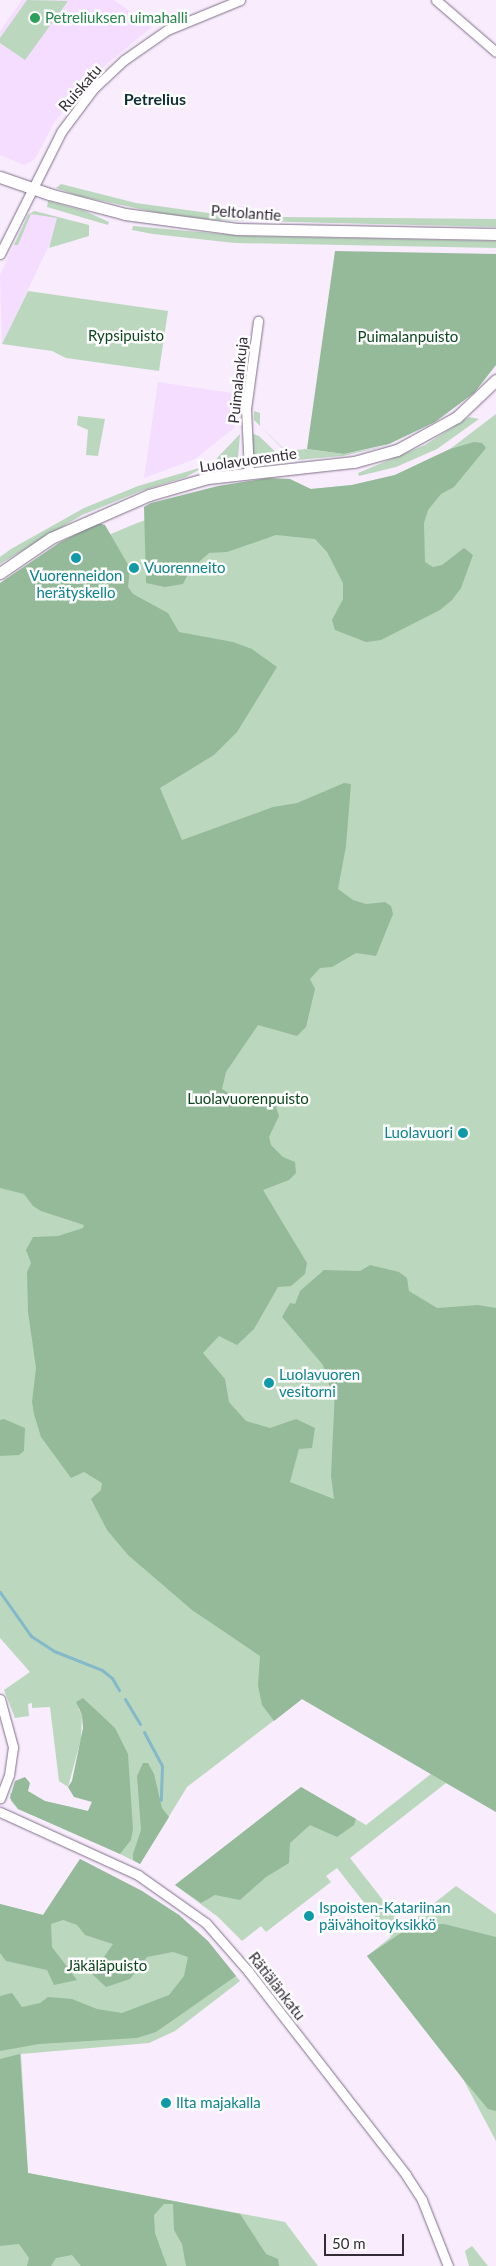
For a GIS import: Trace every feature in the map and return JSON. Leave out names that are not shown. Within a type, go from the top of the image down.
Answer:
[{"type":"street","name":"Ruiskatu","points":[[0,254],[31,188],[77,110],[124,60],[167,30],[240,0]]},
{"type":"street","points":[[436,0],[496,52]]},
{"type":"street","name":"Peltolantie","points":[[0,177],[31,188],[125,214],[238,229],[496,234]]},
{"type":"street","name":"Puimalankuja","points":[[249,472],[246,409],[258,321]]},
{"type":"street","name":"Luolavuorentie","points":[[0,573],[51,538],[104,512],[174,487],[249,472],[354,462],[397,450],[458,417],[496,380]]},
{"type":"street","points":[[0,1699],[10,1726],[13,1747],[9,1774],[0,1798]]},
{"type":"street","name":"Rätiälänkatu","points":[[0,1812],[138,1875],[206,1923],[248,1971],[406,2175],[422,2200],[448,2266]]},
{"type":"shaded area","points":[[22,0],[114,0],[152,27],[91,77],[54,123],[35,159],[24,165],[0,155],[0,31]]},
{"type":"shaded area","points":[[36,211],[62,218],[2,344],[0,275],[28,215]]},
{"type":"shaded area","points":[[158,382],[238,394],[234,428],[195,459],[144,478]]},
{"type":"green space","name":"Petreliuksen uimahalli","points":[[27,0],[68,1],[25,60],[0,43],[0,38]]},
{"type":"green space","points":[[61,184],[136,203],[216,214],[280,217],[496,219],[496,227],[213,220],[159,213],[79,196],[56,188]]},
{"type":"green space","points":[[48,201],[85,211],[109,222],[108,225],[47,207]]},
{"type":"green space","points":[[34,211],[89,225],[89,236],[49,248],[57,218],[31,214],[18,245],[14,245],[28,215]]},
{"type":"green space","points":[[133,226],[244,236],[496,241],[496,248],[235,243],[153,234],[132,230]]},
{"type":"green space","name":"Puimalanpuisto","points":[[335,251],[496,254],[496,365],[474,393],[435,422],[389,444],[344,454],[307,449]]},
{"type":"green space","name":"Rypsipuisto","points":[[28,291],[168,311],[159,371],[66,358],[52,351],[2,344]]},
{"type":"green space","points":[[254,411],[260,413],[260,426],[254,420]]},
{"type":"green space","name":"Luolavuorenpuisto","points":[[496,414],[496,1812],[446,1783],[350,1858],[404,1927],[456,1886],[496,1914],[496,2141],[463,2079],[367,1956],[391,1937],[337,1868],[326,1876],[331,1882],[266,1932],[261,1926],[242,1941],[218,1917],[175,1885],[301,1787],[366,1825],[431,1774],[302,1699],[187,1787],[140,1864],[84,1836],[18,1809],[11,1801],[10,1793],[88,1811],[97,1790],[86,1709],[78,1708],[82,1715],[81,1739],[68,1787],[59,1781],[50,1707],[32,1708],[32,1703],[28,1704],[29,1716],[15,1718],[4,1690],[30,1672],[0,1638],[0,600],[106,536],[137,523],[169,512],[252,495],[352,485],[395,475],[450,449]]},
{"type":"green space","points":[[78,416],[105,419],[98,456],[86,455],[88,430],[77,425]]},
{"type":"green space","points":[[469,417],[479,419],[437,449],[396,467],[359,476],[358,473],[425,445]]},
{"type":"green space","points":[[260,426],[286,451],[306,449],[344,454],[389,445],[343,456],[261,463],[253,454],[251,433],[259,436],[284,460],[289,455]]},
{"type":"green space","points":[[240,434],[238,459],[231,464],[219,463],[217,458]]},
{"type":"green space","points":[[474,442],[482,443],[486,448],[454,487],[441,494],[428,510],[424,523],[425,562],[433,567],[442,565],[464,548],[473,555],[461,588],[452,600],[440,610],[381,640],[366,642],[335,630],[332,620],[343,599],[343,583],[327,552],[315,539],[276,535],[227,552],[209,553],[190,570],[183,584],[165,587],[146,583],[144,507],[151,503],[218,486],[268,478],[290,479],[311,489],[352,485],[395,475],[450,449]]},
{"type":"green space","points":[[206,466],[186,477],[141,491],[82,515],[0,564],[0,557],[11,549],[84,508],[138,486]]},
{"type":"green space","points":[[98,523],[105,525],[130,568],[128,587],[133,594],[168,613],[179,632],[233,642],[252,649],[277,667],[237,732],[214,755],[160,788],[182,840],[273,807],[297,803],[344,783],[351,784],[346,846],[338,889],[353,900],[366,904],[385,902],[391,906],[393,914],[376,956],[356,953],[332,967],[320,968],[310,979],[315,989],[306,1027],[297,1036],[258,1025],[226,1072],[222,1089],[248,1102],[275,1104],[279,1116],[269,1137],[271,1145],[283,1157],[295,1162],[296,1173],[289,1180],[263,1190],[307,1263],[305,1274],[291,1286],[278,1287],[254,1329],[237,1345],[219,1336],[203,1353],[225,1379],[229,1402],[246,1421],[270,1428],[296,1419],[315,1428],[312,1448],[299,1449],[290,1482],[334,1499],[331,1476],[335,1390],[329,1385],[323,1365],[282,1317],[290,1303],[295,1304],[300,1291],[324,1270],[360,1271],[370,1265],[399,1272],[407,1278],[409,1291],[437,1308],[478,1305],[496,1308],[496,1812],[302,1699],[274,1721],[262,1705],[258,1686],[260,1656],[192,1610],[128,1555],[107,1530],[91,1499],[101,1490],[102,1483],[84,1472],[71,1478],[41,1437],[32,1402],[36,1368],[28,1312],[27,1272],[31,1263],[26,1250],[33,1237],[58,1236],[83,1228],[84,1225],[41,1211],[33,1206],[24,1194],[0,1188],[0,583],[59,543]]},
{"type":"green space","points":[[4,1419],[25,1428],[24,1451],[19,1455],[0,1456],[0,1420]]},
{"type":"green space","points":[[83,1698],[115,1728],[128,1754],[133,1829],[131,1840],[120,1854],[18,1809],[10,1798],[15,1781],[25,1777],[30,1783],[28,1791],[45,1801],[88,1811],[92,1802],[74,1797],[68,1787],[72,1781],[83,1728],[82,1715],[76,1702]]},
{"type":"green space","points":[[143,1763],[148,1763],[154,1774],[162,1808],[169,1817],[140,1864],[133,1860],[133,1854],[141,1830],[137,1776]]},
{"type":"green space","points":[[301,1787],[356,1819],[354,1825],[337,1837],[310,1825],[290,1843],[289,1863],[266,1877],[240,1900],[215,1895],[201,1903],[175,1885]]},
{"type":"green space","name":"Jäkäläpuisto","points":[[80,1859],[142,1891],[179,1915],[210,1944],[240,1981],[175,2031],[149,2043],[21,2054],[28,2173],[285,2222],[318,2266],[0,2266],[0,1904],[43,1915]]},
{"type":"green space","points":[[80,1859],[142,1891],[179,1915],[208,1941],[236,1976],[156,2032],[137,2038],[39,2044],[0,2051],[0,1996],[12,1993],[22,2007],[40,2003],[48,1997],[72,1999],[97,2009],[122,2013],[169,1995],[184,1976],[188,1957],[173,1952],[147,1957],[130,1979],[106,1987],[92,1974],[113,1944],[85,1935],[77,1925],[63,1920],[51,1924],[52,1947],[77,1980],[54,1985],[47,1970],[6,1961],[0,1953],[0,1904],[43,1915]]},
{"type":"green space","points":[[414,1924],[444,1924],[496,1937],[496,2111],[488,2109],[463,2079],[367,1956]]},
{"type":"green space","points":[[20,2054],[28,2173],[240,2214],[266,2254],[278,2259],[279,2266],[186,2266],[182,2244],[174,2230],[173,2204],[164,2204],[154,2215],[155,2233],[167,2266],[81,2266],[72,2255],[56,2258],[51,2266],[27,2266],[29,2258],[19,2244],[0,2246],[0,2059]]},
{"type":"green space","points":[[472,2246],[488,2266],[469,2266],[465,2251]]},
{"type":"waterway","points":[[0,1592],[31,1636],[54,1651],[102,1670],[112,1678],[119,1690]]},
{"type":"waterway","points":[[125,1699],[140,1724]]},
{"type":"waterway","points":[[144,1732],[162,1766],[161,1800]]},
{"type":"place","name":"Petreliuksen uimahalli","points":[[35,18]]},
{"type":"place","name":"Vuorenneidon herätyskello","points":[[76,558]]},
{"type":"place","name":"Vuorenneito","points":[[134,568]]},
{"type":"place","name":"Luolavuori","points":[[463,1133]]},
{"type":"place","name":"Luolavuoren vesitorni","points":[[269,1383]]},
{"type":"place","name":"Ispoisten-Katariinan päivähoitoyksikkö","points":[[309,1916]]},
{"type":"place","name":"Ilta majakalla","points":[[166,2103]]},
{"type":"district","name":"Petrelius","points":[[155,99]]}]
